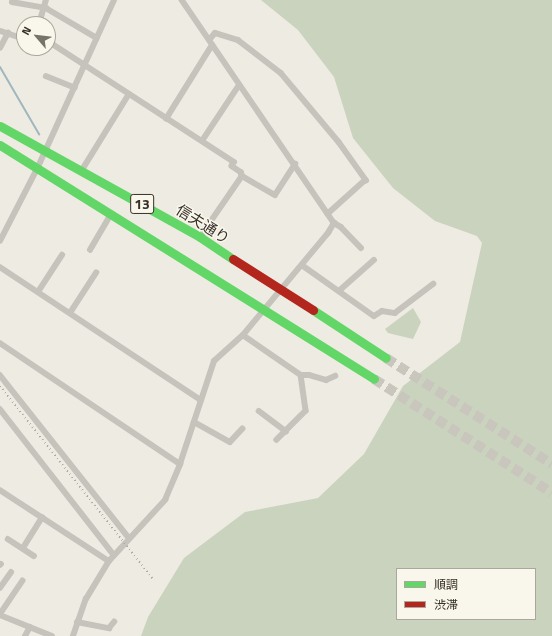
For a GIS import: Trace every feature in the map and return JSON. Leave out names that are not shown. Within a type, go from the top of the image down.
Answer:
[{"type":"highway","name":"信夫通り","points":[[0,126],[82,170],[200,237],[386,358]]},
{"type":"highway","name":"13","points":[[0,146],[38,167],[374,379]]},
{"type":"street","points":[[41,16],[46,0]]},
{"type":"street","points":[[0,242],[38,167],[114,0]]},
{"type":"street","points":[[182,0],[334,223],[341,227],[361,248]]},
{"type":"street","points":[[12,2],[43,8],[97,38]]},
{"type":"street","points":[[1,31],[16,36]]},
{"type":"street","points":[[0,48],[8,33]]},
{"type":"street","points":[[209,40],[215,33],[238,40],[286,78],[340,142],[366,180],[328,214]]},
{"type":"street","points":[[166,119],[212,45]]},
{"type":"street","points":[[56,46],[234,162],[232,166],[242,176],[274,195],[295,164]]},
{"type":"street","points":[[46,76],[75,88]]},
{"type":"street","points":[[202,141],[239,85]]},
{"type":"street","points":[[82,170],[129,94]]},
{"type":"street","points":[[200,237],[242,176]]},
{"type":"street","points":[[90,250],[111,214]]},
{"type":"street","points":[[73,636],[77,622],[95,582],[109,561],[165,500],[180,464],[214,361],[243,335],[334,223]]},
{"type":"street","points":[[38,292],[62,255]]},
{"type":"street","points":[[340,290],[374,260]]},
{"type":"street","points":[[302,264],[374,316],[382,311],[395,314],[433,284]]},
{"type":"street","points":[[0,267],[201,400]]},
{"type":"street","points":[[70,313],[96,273]]},
{"type":"street","points":[[243,335],[301,375],[309,375],[326,380],[335,376]]},
{"type":"street","points":[[0,343],[180,464]]},
{"type":"street","points":[[0,375],[129,538]]},
{"type":"street","points":[[276,440],[306,411],[301,375]]},
{"type":"street","points":[[0,408],[114,555]]},
{"type":"street","points":[[259,411],[286,431]]},
{"type":"street","points":[[194,422],[230,442],[242,429]]},
{"type":"street","points":[[0,490],[109,561]]},
{"type":"street","points":[[23,548],[42,517]]},
{"type":"street","points":[[8,539],[34,556]]},
{"type":"street","points":[[0,588],[11,572]]},
{"type":"street","points":[[22,581],[0,615],[52,636]]},
{"type":"street","points":[[77,622],[109,628],[114,622]]},
{"type":"street","points":[[25,636],[30,627]]},
{"type":"green space","points":[[261,0],[552,0],[552,636],[141,636],[148,617],[184,558],[245,512],[318,498],[364,454],[403,386],[460,342],[482,243],[477,236],[435,221],[393,188],[353,138],[334,77],[298,30]]},
{"type":"green space","points":[[413,308],[421,322],[413,339],[388,333],[385,329]]},
{"type":"waterway","points":[[0,67],[39,134]]},
{"type":"tunnel","points":[[386,358],[552,464]]},
{"type":"tunnel","points":[[374,379],[552,493]]},
{"type":"railway","points":[[0,386],[154,580]]},
{"type":"traffic: fast","points":[[0,126],[200,237],[233,259]]},
{"type":"traffic: fast","points":[[0,145],[374,379]]},
{"type":"traffic: fast","points":[[313,310],[386,358]]},
{"type":"traffic: jam","points":[[233,259],[313,310]]}]
